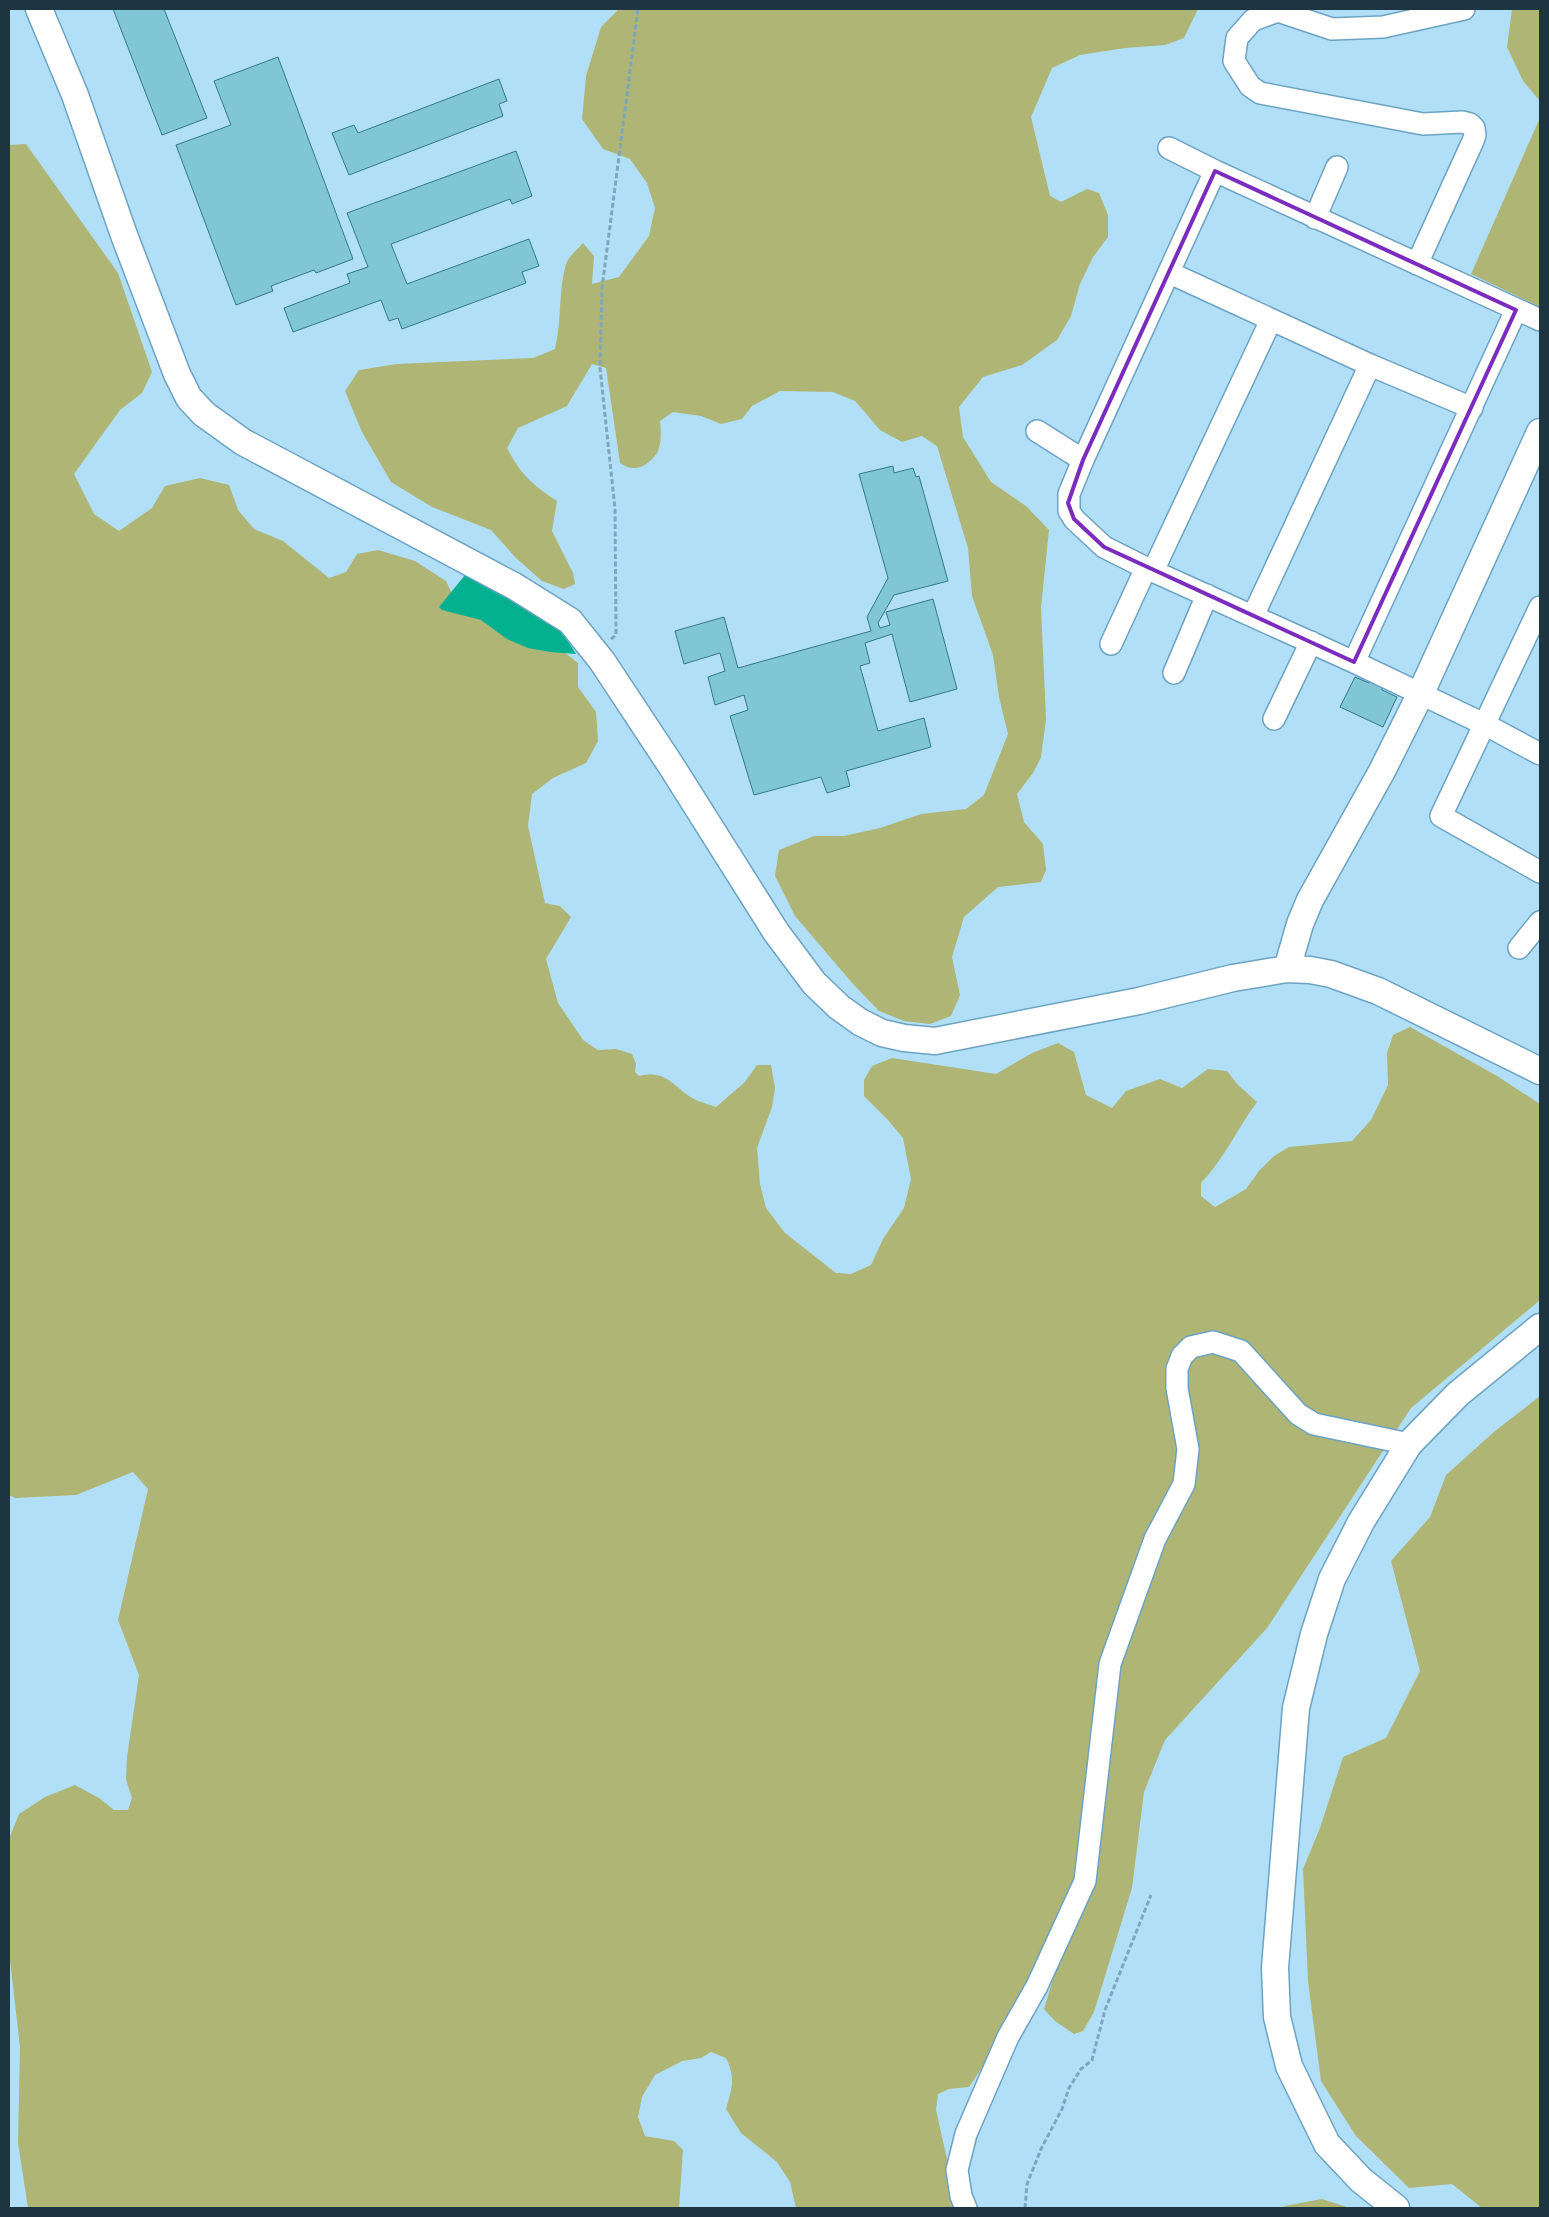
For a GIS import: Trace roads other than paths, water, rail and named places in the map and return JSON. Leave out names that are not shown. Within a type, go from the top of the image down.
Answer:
[{"type":"street","points":[[40,9],[75,95],[124,235],[170,355],[189,398],[204,414],[243,442],[514,586],[570,621],[595,652],[672,767],[776,932],[814,983],[839,1007],[860,1022],[882,1032],[904,1038],[935,1041],[1139,1001],[1233,978],[1287,969],[1310,970],[1351,980],[1540,1071]]},
{"type":"street","points":[[1417,264],[1474,142],[1474,128],[1470,124],[1462,122],[1423,124],[1260,93],[1250,86],[1234,61],[1237,38],[1253,20],[1278,11],[1332,28],[1383,27],[1464,9]]},
{"type":"street","points":[[1169,148],[1315,218],[1540,320]]},
{"type":"street","points":[[1315,218],[1337,167]]},
{"type":"street","points":[[1215,171],[1083,460],[1069,494],[1069,511],[1074,519],[1104,547],[1150,570],[1354,662],[1486,725],[1540,754]]},
{"type":"street","points":[[1170,273],[1271,320],[1472,408]]},
{"type":"street","points":[[1354,662],[1516,310]]},
{"type":"street","points":[[1111,644],[1150,570],[1271,320]]},
{"type":"street","points":[[1253,616],[1370,364]]},
{"type":"street","points":[[1037,431],[1083,460]]},
{"type":"street","points":[[1287,969],[1300,924],[1310,900],[1382,770],[1420,695],[1540,432]]},
{"type":"street","points":[[1174,673],[1207,595]]},
{"type":"street","points":[[1540,607],[1486,725],[1441,816],[1540,872]]},
{"type":"street","points":[[1274,719],[1311,642]]},
{"type":"street","points":[[1519,948],[1540,922]]},
{"type":"street","points":[[1396,2208],[1361,2180],[1327,2144],[1289,2066],[1277,2017],[1275,1968],[1296,1708],[1314,1634],[1332,1579],[1361,1522],[1409,1444],[1458,1394],[1540,1327]]},
{"type":"street","points":[[966,2208],[961,2196],[957,2170],[966,2134],[1008,2036],[1037,1986],[1085,1881],[1110,1664],[1155,1539],[1184,1484],[1188,1449],[1177,1388],[1177,1369],[1182,1356],[1191,1347],[1214,1342],[1241,1351],[1298,1414],[1314,1424],[1409,1444]]}]
